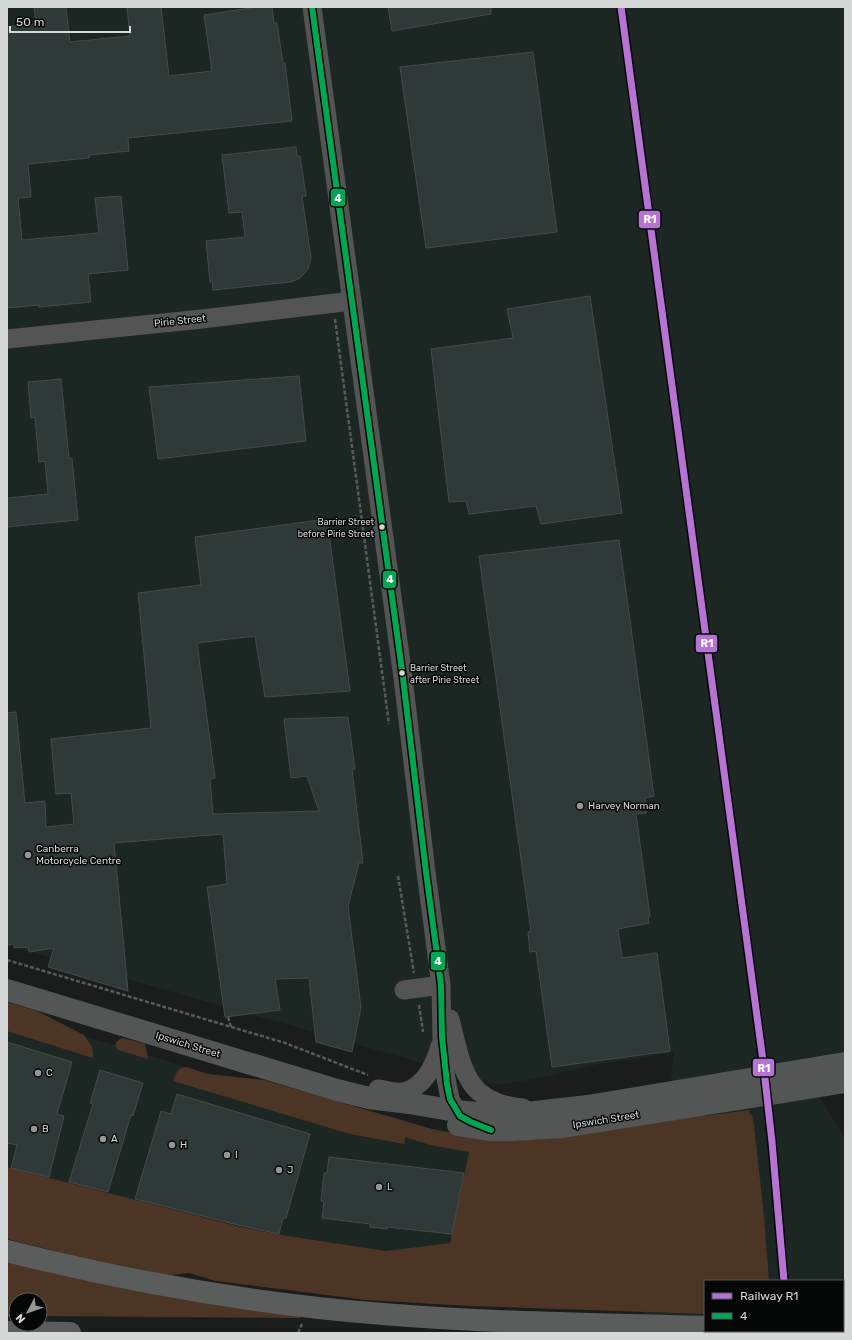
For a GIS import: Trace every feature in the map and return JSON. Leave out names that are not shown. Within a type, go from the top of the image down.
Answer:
[{"type":"highway","points":[[7,1251],[62,1265],[140,1281],[243,1298],[311,1307],[382,1314],[458,1319],[704,1327]]},
{"type":"highway","points":[[7,1332],[70,1333]]},
{"type":"main road","name":"Ipswich Street","points":[[7,990],[337,1090],[372,1088],[409,1103],[456,1111],[508,1114],[719,1093]]},
{"type":"main road","name":"Ipswich Street","points":[[372,1088],[398,1110],[426,1119],[491,1130],[521,1130],[563,1127],[719,1093],[817,1077],[845,1064]]},
{"type":"main road","name":"Ipswich Street","points":[[817,1077],[845,1082]]},
{"type":"main road","points":[[456,1111],[466,1120],[491,1130]]},
{"type":"street","points":[[312,7],[403,678],[441,985],[442,1037],[448,1088],[450,1099],[456,1111]]},
{"type":"street","name":"Pirie Street","points":[[7,339],[202,319],[352,301]]},
{"type":"street","points":[[410,989],[441,985]]},
{"type":"street","points":[[441,985],[464,1071],[468,1080],[475,1088],[492,1100],[510,1106],[561,1109]]},
{"type":"street","points":[[337,1090],[376,1088],[394,1092],[403,1092],[410,1089],[420,1082],[430,1071],[437,1056],[442,1037]]},
{"type":"path","points":[[333,304],[390,731]]},
{"type":"path","points":[[398,876],[410,989],[423,1033]]},
{"type":"path","points":[[7,960],[285,1043],[372,1088]]},
{"type":"path","points":[[228,1017],[231,1027]]},
{"type":"shaded area","points":[[7,7],[845,7],[845,1055],[819,1086],[820,1097],[845,1139],[845,1333],[641,1333],[674,1053],[598,1064],[549,1076],[500,1085],[7,945]]},
{"type":"shaded area","points":[[7,1002],[37,1011],[85,1037],[115,1045],[120,1039],[123,1038],[145,1044],[149,1055],[197,1071],[208,1074],[264,1080],[424,1127],[463,1135],[469,1152],[450,1243],[386,1251],[281,1235],[237,1226],[7,1167]]},
{"type":"shaded area","points":[[7,1002],[37,1011],[84,1035],[92,1047],[93,1058],[7,1031]]},
{"type":"shaded area","points":[[123,1038],[145,1044],[148,1059],[118,1050],[115,1046],[116,1043]]},
{"type":"shaded area","points":[[186,1067],[208,1074],[264,1080],[432,1129],[463,1135],[704,1113],[705,1116],[749,1110],[750,1115],[752,1115],[754,1125],[764,1216],[769,1280],[704,1280],[704,1314],[470,1306],[366,1300],[216,1281],[189,1273],[171,1275],[163,1274],[75,1256],[7,1239],[7,1167],[237,1226],[281,1235],[386,1251],[450,1243],[469,1152],[430,1145],[405,1137],[404,1144],[350,1134],[173,1081],[179,1070]]},
{"type":"shaded area","points":[[7,1259],[301,1315],[300,1318],[48,1316],[48,1292],[8,1292],[7,1316]]},
{"type":"building","points":[[34,7],[66,7],[70,42],[130,36],[127,7],[161,7],[169,76],[212,71],[204,15],[257,7],[272,7],[274,23],[277,23],[283,63],[285,63],[292,121],[128,138],[129,151],[89,155],[89,158],[28,164],[31,197],[18,198],[22,240],[99,233],[95,198],[121,196],[128,270],[88,274],[91,302],[39,307],[39,305],[7,308],[7,27],[36,24]]},
{"type":"building","points":[[388,7],[491,7],[491,14],[392,31]]},
{"type":"building","points":[[533,52],[557,232],[426,248],[400,67]]},
{"type":"building","points":[[296,147],[297,156],[300,156],[306,196],[302,196],[311,258],[308,269],[300,278],[291,282],[213,290],[212,281],[210,282],[206,241],[245,237],[242,212],[229,213],[222,155]]},
{"type":"building","points":[[590,296],[622,513],[541,524],[536,506],[469,514],[466,501],[449,502],[431,349],[513,338],[507,309]]},
{"type":"building","points":[[299,376],[306,441],[158,459],[149,387]]},
{"type":"building","points":[[61,379],[69,459],[72,458],[78,520],[7,527],[7,498],[48,494],[45,461],[39,462],[35,417],[31,418],[28,382]]},
{"type":"building","points":[[327,519],[350,691],[265,697],[255,636],[197,643],[215,778],[210,779],[213,814],[319,811],[307,776],[291,778],[284,719],[348,717],[355,769],[352,769],[363,863],[359,863],[348,906],[361,1008],[352,1052],[316,1042],[309,978],[275,979],[280,1010],[225,1017],[207,887],[227,884],[223,834],[114,843],[128,991],[48,967],[54,948],[29,952],[28,947],[14,948],[14,944],[7,945],[7,713],[16,712],[25,803],[45,801],[46,827],[74,824],[71,793],[56,794],[51,739],[151,728],[138,593],[201,585],[195,537]]},
{"type":"building","name":"Harvey Norman","points":[[619,540],[654,796],[645,798],[646,813],[636,814],[650,917],[648,917],[649,923],[618,929],[622,958],[657,953],[670,1051],[552,1067],[536,951],[530,952],[528,932],[531,931],[479,556]]},
{"type":"building","points":[[7,1042],[72,1062],[57,1114],[64,1116],[49,1177],[11,1168],[17,1145],[7,1143]]},
{"type":"building","points":[[100,1070],[143,1083],[133,1116],[131,1115],[108,1192],[69,1182],[93,1104],[90,1103]]},
{"type":"building","points":[[177,1094],[310,1134],[286,1218],[283,1218],[279,1234],[135,1199],[161,1111],[171,1114]]},
{"type":"building","name":"L","points":[[329,1157],[464,1173],[452,1234],[387,1227],[387,1229],[370,1227],[370,1224],[322,1218],[324,1202],[321,1201],[324,1173],[327,1173]]},
{"type":"rail line","name":"R1","points":[[621,7],[763,1061],[772,1142],[784,1280]]},
{"type":"transit line","name":"4","points":[[312,7],[403,678],[441,985],[442,1037],[447,1084],[450,1099],[460,1116],[491,1130]]},
{"type":"place","name":"Barrier Street before Pirie Street","points":[[382,527]]},
{"type":"place","name":"Barrier Street after Pirie Street","points":[[402,673]]},
{"type":"place","name":"Harvey Norman","points":[[580,806]]},
{"type":"place","name":"Canberra Motorcycle Centre","points":[[28,855]]},
{"type":"place","name":"C","points":[[38,1073]]},
{"type":"place","name":"B","points":[[34,1129]]},
{"type":"place","name":"A","points":[[103,1139]]},
{"type":"place","name":"H","points":[[172,1145]]},
{"type":"place","name":"I","points":[[227,1155]]},
{"type":"place","name":"J","points":[[279,1170]]},
{"type":"place","name":"L","points":[[379,1187]]}]
